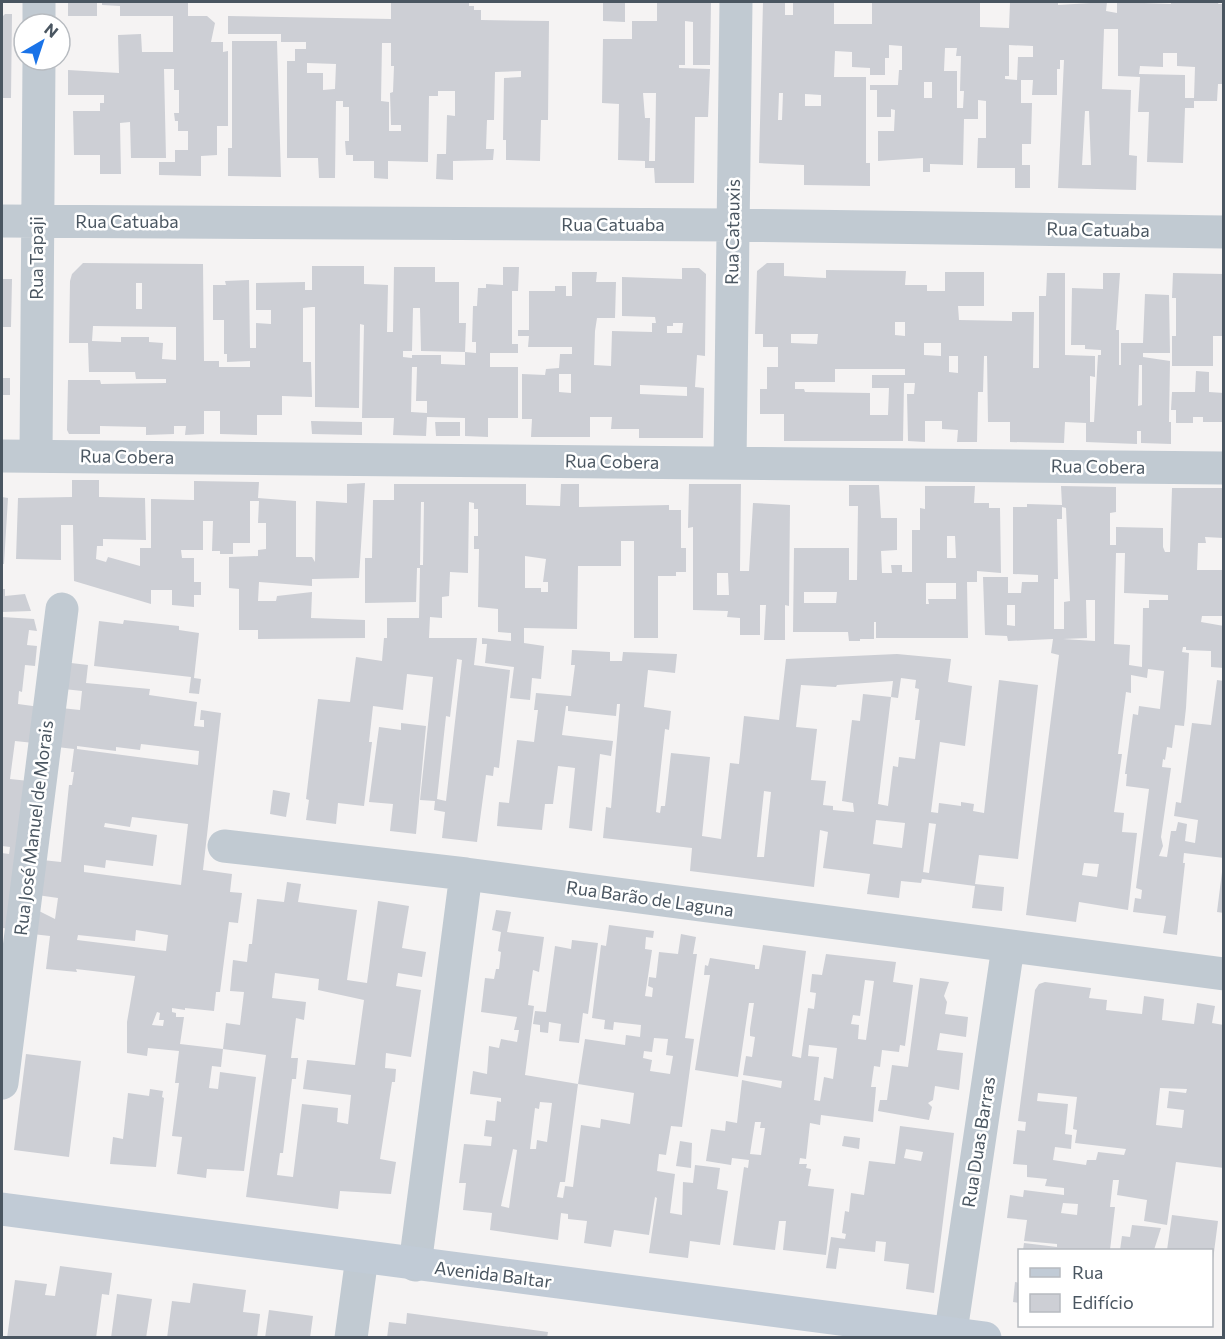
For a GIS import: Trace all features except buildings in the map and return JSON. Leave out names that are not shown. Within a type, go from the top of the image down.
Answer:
[{"type":"street","name":"Rua Catauxis","points":[[730,463],[736,2]]},
{"type":"street","name":"Rua Tapaji","points":[[36,456],[39,72]]},
{"type":"street","name":"Rua Catuaba","points":[[2,221],[734,225],[1224,232]]},
{"type":"street","name":"Rua Cobera","points":[[2,456],[1224,468]]},
{"type":"street","name":"Rua José Manuel de Morais","points":[[2,1083],[62,609]]},
{"type":"street","name":"Rua Barão de Laguna","points":[[224,846],[466,874],[1224,974]]},
{"type":"street","points":[[416,1265],[466,874]]},
{"type":"street","name":"Rua Duas Barras","points":[[950,1335],[1008,947]]},
{"type":"street","name":"Avenida Baltar","points":[[2,1209],[985,1338]]},
{"type":"street","points":[[351,1338],[362,1257]]}]
